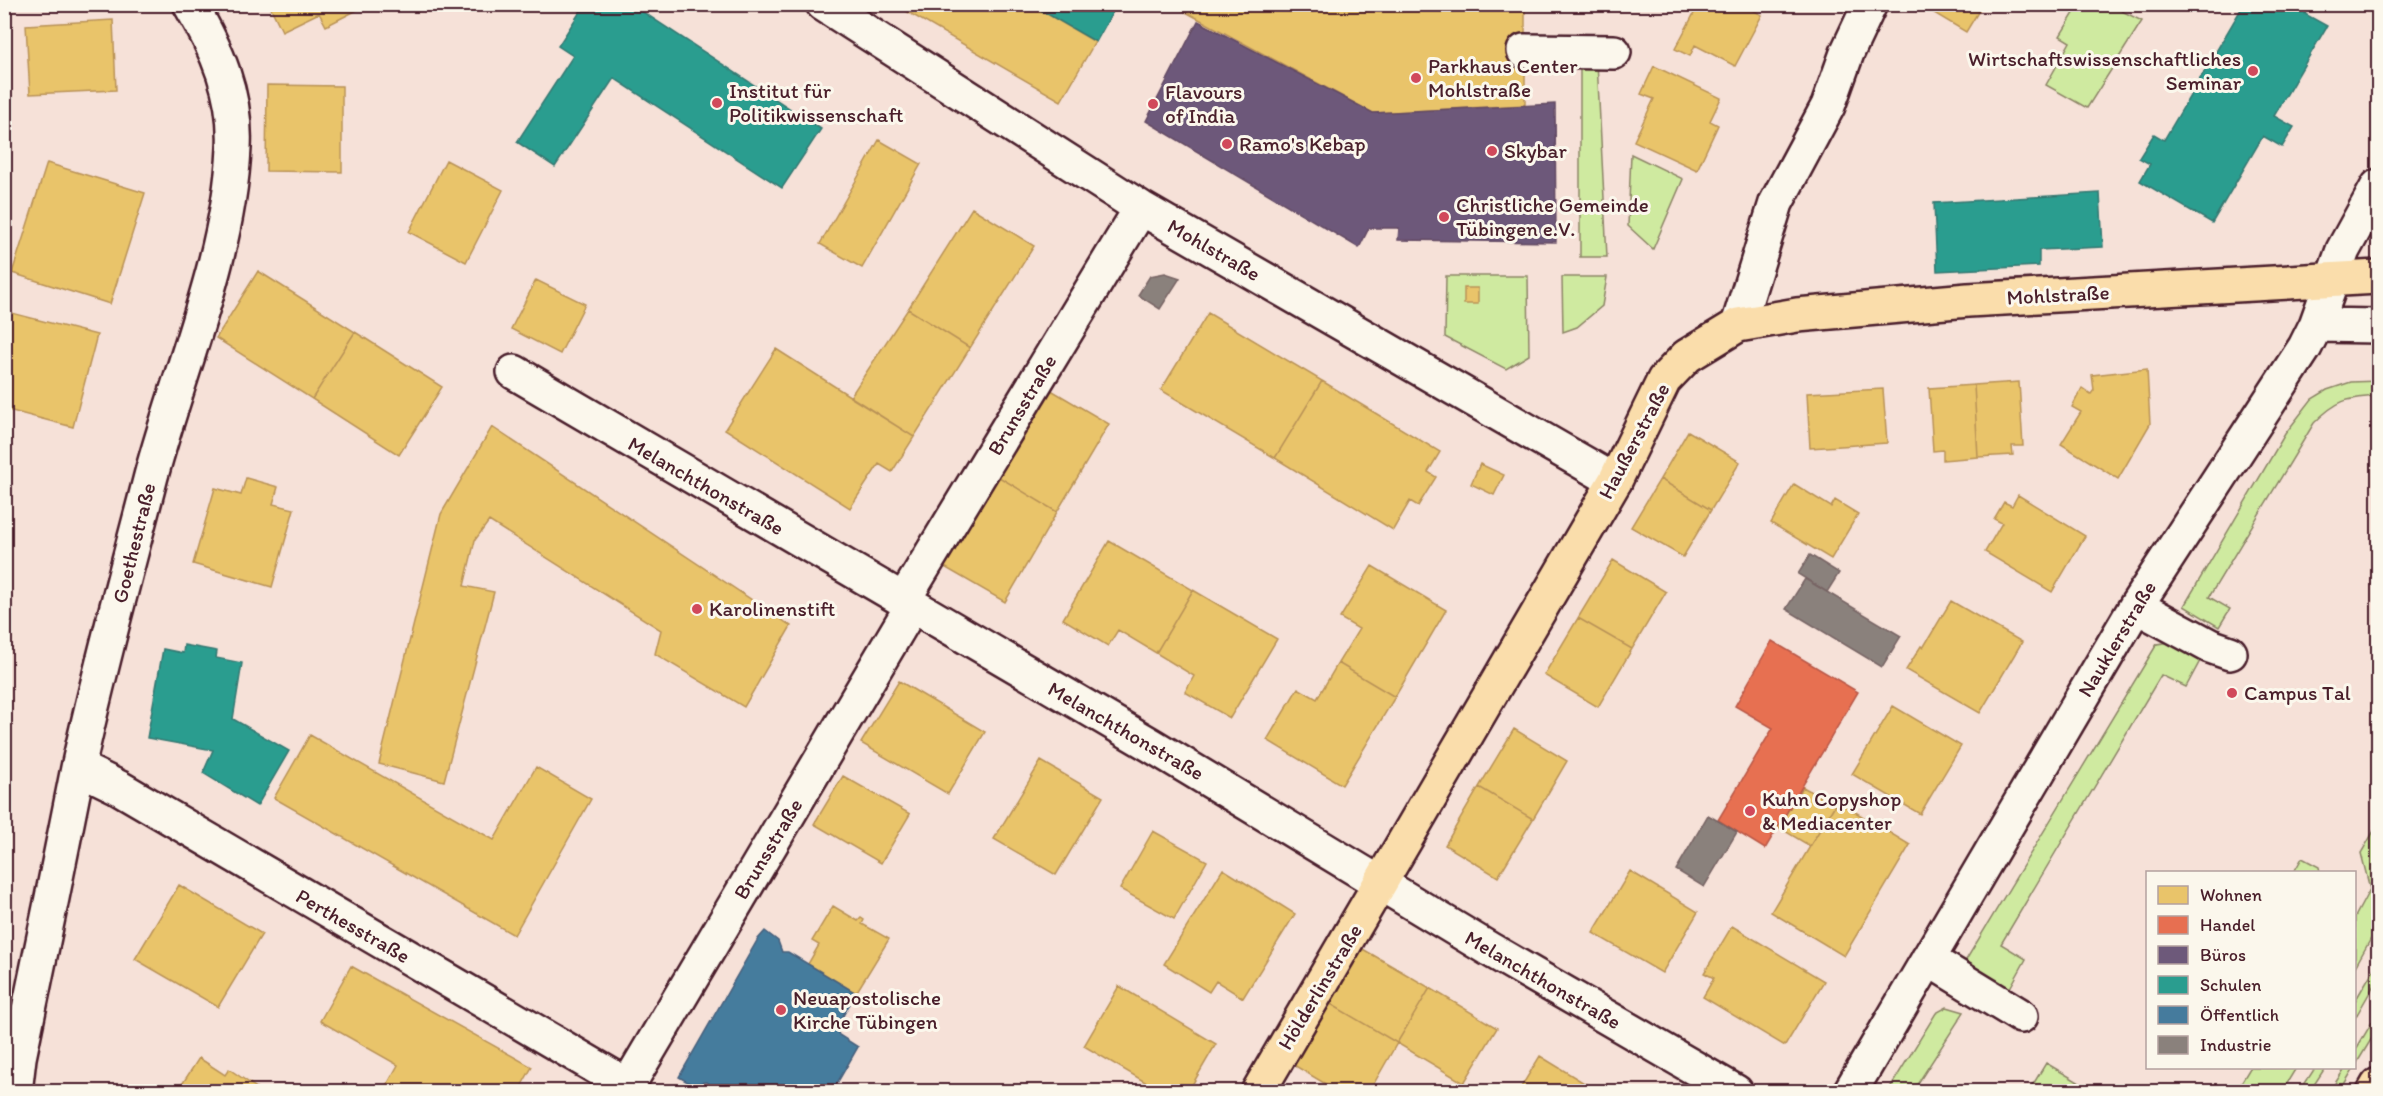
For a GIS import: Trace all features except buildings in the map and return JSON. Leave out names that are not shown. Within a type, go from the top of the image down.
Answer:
[{"type":"main road","name":"Mohlstraße","points":[[1738,326],[1797,315],[1968,300],[2379,277]]},
{"type":"main road","name":"Haußerstraße","points":[[1381,882],[1615,481],[1664,380],[1687,356],[1738,326]]},
{"type":"main road","name":"Hölderlinstraße","points":[[1258,1092],[1381,882]]},
{"type":"main road","points":[[2374,1092],[2379,1085]]},
{"type":"street","name":"Goethestraße","points":[[15,1092],[19,1058],[78,768],[153,471],[212,268],[231,193],[235,145],[231,97],[213,43],[190,4]]},
{"type":"street","name":"Mohlstraße","points":[[823,4],[1141,208],[1615,481]]},
{"type":"street","points":[[1738,326],[1776,203],[1828,106],[1847,53],[1870,4]]},
{"type":"street","points":[[1524,51],[1614,52]]},
{"type":"street","name":"Nauklerstraße","points":[[1850,1092],[2136,606],[2297,361],[2316,326],[2343,250],[2379,186]]},
{"type":"street","name":"Brunsstraße","points":[[626,1088],[907,604],[1141,208]]},
{"type":"street","points":[[2316,326],[2379,326]]},
{"type":"street","name":"Melanchthonstraße","points":[[514,372],[1381,882],[1489,949],[1736,1092]]},
{"type":"street","points":[[2136,606],[2210,646],[2230,653]]},
{"type":"street","name":"Perthesstraße","points":[[78,768],[118,787],[626,1088]]},
{"type":"street","points":[[1928,959],[2021,1016]]},
{"type":"green space","points":[[2079,5],[2110,5],[2142,21],[2087,108],[2046,85],[2070,42],[2060,36]]},
{"type":"green space","points":[[1580,59],[1597,62],[1607,257],[1580,257]]},
{"type":"green space","points":[[1631,154],[1683,179],[1653,249],[1628,226]]},
{"type":"green space","points":[[1446,276],[1528,276],[1529,355],[1506,369],[1445,337]]},
{"type":"green space","points":[[1562,277],[1607,277],[1602,306],[1577,327],[1563,332]]},
{"type":"green space","points":[[2378,381],[2378,396],[2350,399],[2329,409],[2314,423],[2209,597],[2230,609],[2219,627],[2184,606],[2285,434],[2312,399],[2327,390],[2351,382]]},
{"type":"green space","points":[[2171,642],[2201,659],[2186,687],[2161,675],[2001,944],[2026,959],[2005,997],[1972,975],[1966,960],[2157,644]]},
{"type":"green space","points":[[2378,824],[2378,926],[2356,965],[2356,915],[2370,889],[2361,853]]},
{"type":"green space","points":[[2302,858],[2319,867],[2320,871],[2295,871]]},
{"type":"green space","points":[[2378,962],[2378,978],[2356,1016],[2356,999]]},
{"type":"green space","points":[[1947,1007],[1964,1012],[1913,1091],[1888,1091],[1936,1013]]},
{"type":"green space","points":[[2378,1012],[2378,1028],[2356,1065],[2356,1049]]},
{"type":"green space","points":[[2046,1063],[2080,1083],[2074,1091],[2029,1091]]},
{"type":"green space","points":[[2249,1069],[2295,1069],[2282,1091],[2236,1091]]},
{"type":"green space","points":[[2314,1069],[2324,1069],[2310,1091],[2300,1091]]},
{"type":"green space","points":[[2344,1069],[2353,1069],[2340,1091],[2330,1091]]},
{"type":"place","name":"Wirtschaftswissenschaftliches Seminar","points":[[2253,71]]},
{"type":"place","name":"Parkhaus Center Mohlstraße","points":[[1416,78]]},
{"type":"place","name":"Institut für Politikwissenschaft","points":[[717,103]]},
{"type":"place","name":"Flavours of India","points":[[1153,104]]},
{"type":"place","name":"Ramo's Kebap","points":[[1227,144]]},
{"type":"place","name":"Skybar","points":[[1492,151]]},
{"type":"place","name":"Christliche Gemeinde Tübingen e.V.","points":[[1444,217]]},
{"type":"place","name":"Karolinenstift","points":[[697,609]]},
{"type":"place","name":"Campus Tal","points":[[2232,693]]},
{"type":"place","name":"Kuhn Copyshop & Mediacenter","points":[[1750,811]]},
{"type":"place","name":"Neuapostolische Kirche Tübingen","points":[[781,1010]]}]
